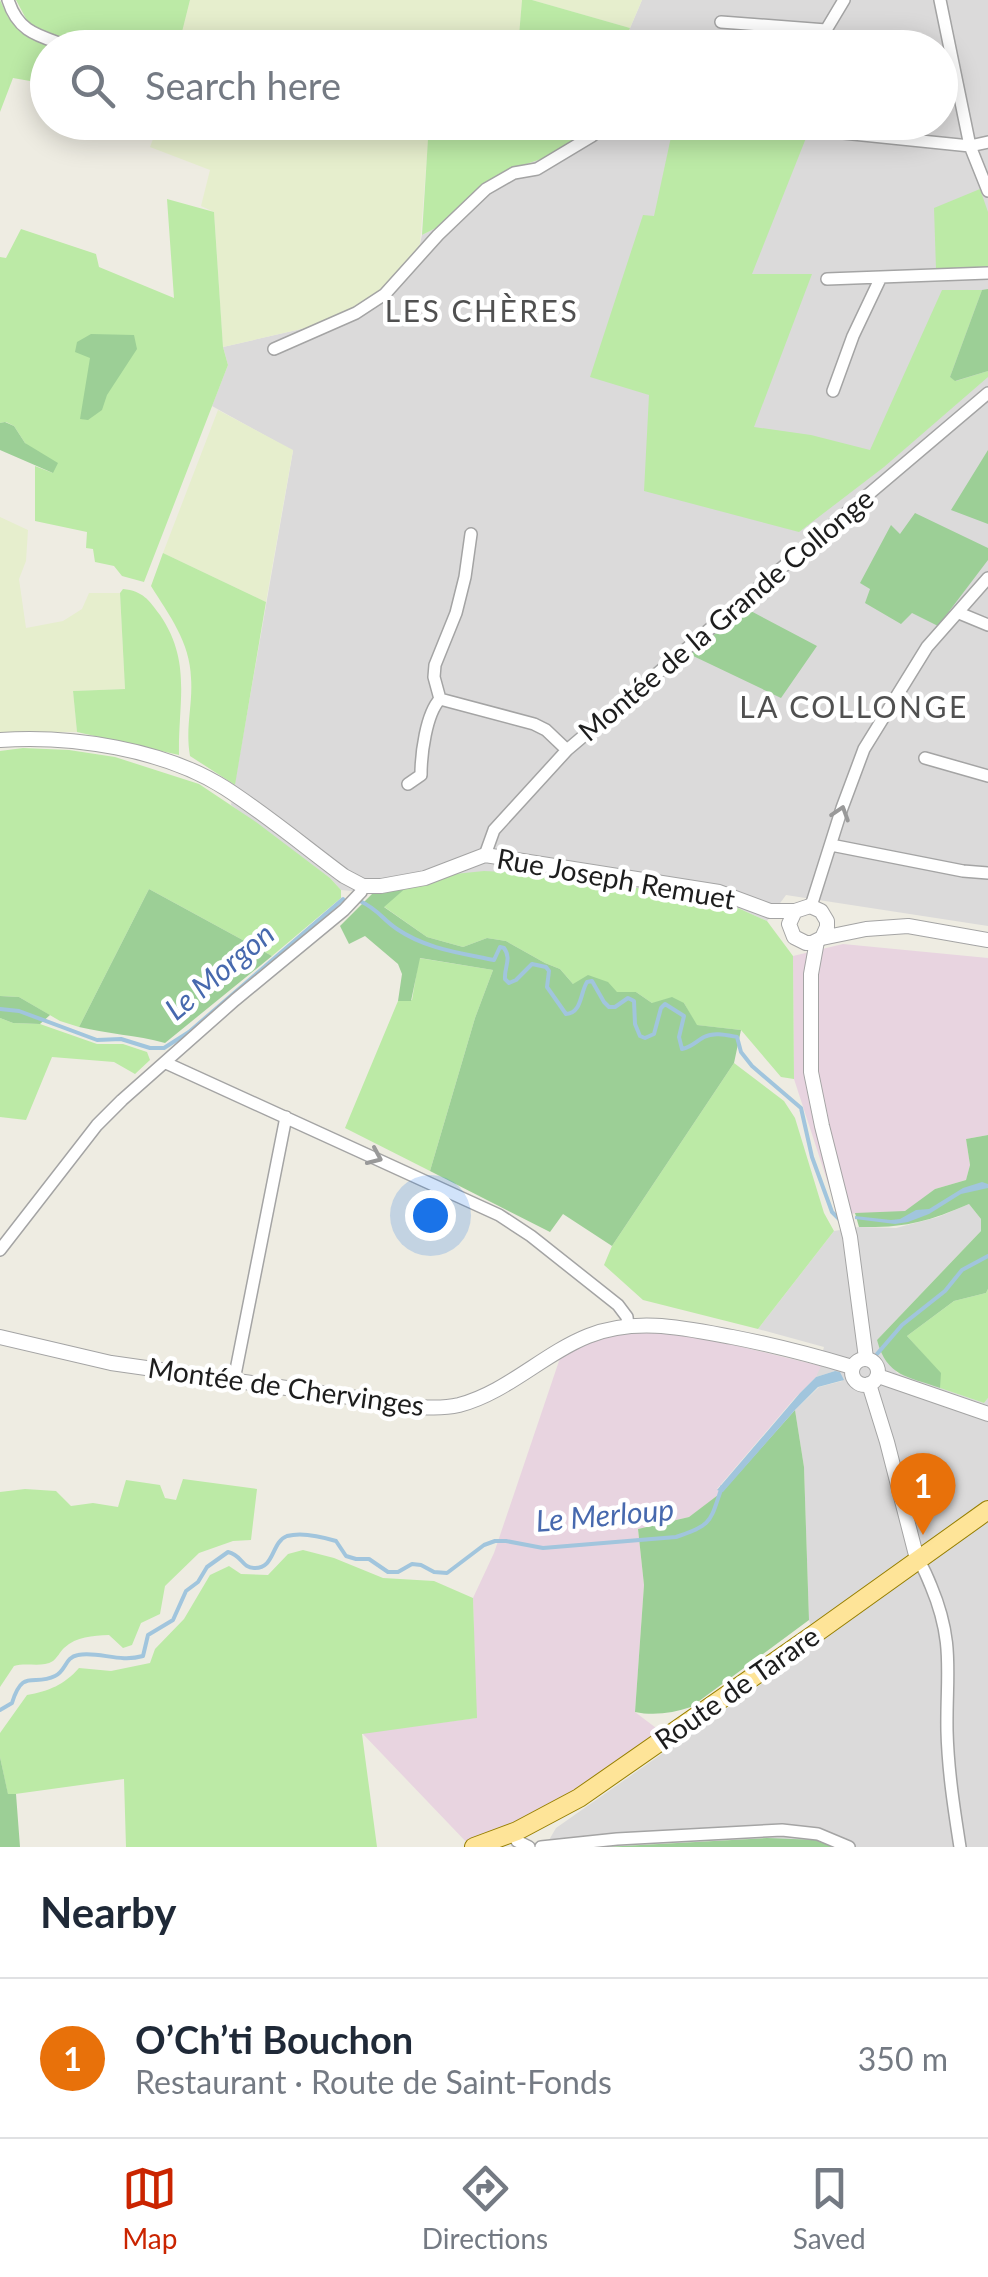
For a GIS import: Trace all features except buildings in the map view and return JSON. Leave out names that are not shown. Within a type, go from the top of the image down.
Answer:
[{"type":"main road","name":"Route de Tarare","points":[[474,1847],[579,1798],[988,1510]]},
{"type":"street","points":[[8,0],[20,26],[30,32]]},
{"type":"street","points":[[721,22],[826,30],[844,0]]},
{"type":"street","points":[[940,0],[946,30]]},
{"type":"street","points":[[958,88],[970,146],[988,190]]},
{"type":"street","points":[[274,349],[356,313],[385,294],[438,235],[486,190],[514,174],[537,168],[585,140]]},
{"type":"street","points":[[912,140],[970,146],[988,142]]},
{"type":"street","points":[[826,279],[988,272]]},
{"type":"street","points":[[833,391],[881,277]]},
{"type":"street","name":"Montée de la Grande Collonge","points":[[484,855],[494,830],[567,750],[988,393]]},
{"type":"street","points":[[440,698],[434,678],[436,665],[460,595],[471,534]]},
{"type":"street","points":[[811,906],[864,749],[928,647],[988,578]]},
{"type":"street","points":[[959,613],[988,625]]},
{"type":"street","points":[[440,698],[534,724],[567,750]]},
{"type":"street","points":[[408,784],[421,775],[421,757],[433,706],[440,698]]},
{"type":"street","points":[[0,740],[67,740],[112,746],[184,768],[223,786],[363,886],[344,910],[235,1000],[97,1125],[0,1250]]},
{"type":"street","points":[[925,758],[988,776]]},
{"type":"street","points":[[832,845],[963,871],[988,872]]},
{"type":"street","name":"Rue Joseph Remuet","points":[[363,886],[425,878],[484,855],[719,892],[770,911],[795,911]]},
{"type":"street","points":[[812,974],[792,933],[790,920],[795,911],[811,906],[835,922],[866,929]]},
{"type":"street","points":[[770,911],[806,943],[866,929],[908,926],[988,940]]},
{"type":"street","points":[[825,915],[827,927],[812,974],[811,1072],[850,1237],[866,1358]]},
{"type":"street","points":[[166,1063],[499,1215],[618,1305],[628,1326]]},
{"type":"street","points":[[234,1380],[286,1117]]},
{"type":"street","name":"Montée de Chervinges","points":[[0,1337],[111,1363],[404,1406],[441,1408],[456,1406],[492,1390],[588,1337],[628,1326],[688,1328],[852,1367]]},
{"type":"street","points":[[960,1847],[947,1731],[950,1657],[946,1630],[917,1559],[874,1380],[876,1363],[860,1359],[852,1367],[855,1381],[864,1385],[874,1380],[988,1414]]},
{"type":"street","points":[[541,1847],[782,1830],[818,1834],[849,1847]]},
{"type":"street","points":[[512,1832],[517,1841],[529,1847]]},
{"type":"shaded area","points":[[642,0],[988,0],[988,926],[786,895],[767,921],[738,908],[407,887],[373,893],[341,890],[231,805],[293,451],[212,406],[228,365],[223,347],[323,324],[420,244],[422,235],[506,171],[544,158],[573,140],[958,140],[958,30],[629,30]]},
{"type":"shaded area","points":[[843,944],[988,958],[988,1135],[966,1139],[970,1165],[966,1180],[935,1189],[905,1212],[838,1214],[794,1079],[793,956]]},
{"type":"shaded area","points":[[969,1204],[981,1219],[981,1231],[877,1340],[897,1373],[984,1403],[988,1398],[988,1847],[837,1847],[767,1838],[545,1847],[556,1828],[817,1645],[809,1620],[804,1467],[795,1410],[819,1387],[842,1381],[835,1371],[816,1377],[824,1347],[758,1329],[834,1231],[896,1228]]},
{"type":"shaded area","points":[[630,1329],[677,1331],[821,1366],[816,1377],[717,1489],[723,1492],[689,1517],[638,1529],[644,1585],[635,1712],[668,1737],[579,1798],[471,1847],[362,1733],[476,1718],[473,1598],[494,1553],[560,1358],[592,1341]]},
{"type":"green space","points":[[0,0],[8,17],[30,36],[30,81],[13,78],[0,112]]},
{"type":"green space","points":[[16,0],[190,0],[182,30],[31,28]]},
{"type":"green space","points":[[190,0],[522,0],[519,30],[182,30]]},
{"type":"green space","points":[[522,0],[630,28],[629,30],[519,30]]},
{"type":"green space","points":[[532,0],[642,0],[630,28]]},
{"type":"green space","points":[[153,140],[428,140],[420,244],[391,284],[353,311],[323,324],[223,347],[214,212],[201,206],[210,170],[150,147]]},
{"type":"green space","points":[[428,140],[573,140],[544,158],[506,171],[422,235]]},
{"type":"green space","points":[[670,140],[805,140],[752,274],[812,274],[754,427],[811,435],[870,450],[942,290],[982,290],[950,377],[956,381],[988,371],[988,377],[884,467],[799,532],[644,491],[649,395],[590,377],[643,215],[654,216]]},
{"type":"green space","points":[[980,189],[988,212],[988,268],[936,269],[934,208]]},
{"type":"green space","points":[[167,199],[214,212],[223,347],[228,365],[144,582],[122,576],[114,566],[95,562],[93,549],[86,548],[87,532],[35,521],[35,466],[53,473],[14,426],[0,423],[0,257],[6,258],[21,229],[96,254],[99,267],[174,298]]},
{"type":"green space","points":[[988,289],[988,371],[955,381],[950,377],[982,290]]},
{"type":"green space","points":[[91,334],[134,335],[137,349],[107,395],[102,410],[88,420],[80,419],[90,358],[75,352],[77,342]]},
{"type":"green space","points":[[218,410],[293,450],[266,602],[163,553]]},
{"type":"green space","points":[[0,423],[14,426],[25,443],[58,463],[53,473],[0,450]]},
{"type":"green space","points":[[988,450],[988,524],[951,510]]},
{"type":"green space","points":[[915,513],[988,548],[988,560],[938,626],[912,613],[901,624],[865,603],[870,589],[860,583],[891,525],[900,534]]},
{"type":"green space","points":[[0,517],[28,530],[26,561],[19,579],[26,628],[63,621],[82,609],[89,593],[120,593],[125,689],[73,691],[77,732],[0,732]]},
{"type":"green space","points":[[163,553],[266,602],[235,785],[190,756],[190,665],[177,629],[151,586]]},
{"type":"green space","points":[[123,589],[141,594],[149,601],[170,632],[176,649],[181,683],[179,755],[77,732],[73,691],[125,689],[120,593]]},
{"type":"green space","points":[[747,609],[817,646],[781,698],[689,654]]},
{"type":"green space","points":[[23,748],[115,757],[199,784],[330,878],[341,890],[341,898],[272,956],[149,889],[79,1027],[60,1021],[19,997],[0,996],[0,751]]},
{"type":"green space","points":[[484,871],[646,889],[738,908],[767,921],[793,956],[794,1079],[781,1077],[741,1030],[696,1025],[684,1003],[652,1003],[636,992],[573,984],[560,969],[506,941],[487,938],[463,947],[427,937],[383,906],[407,887],[445,875]]},
{"type":"green space","points":[[407,887],[384,907],[427,937],[463,947],[487,938],[506,941],[560,969],[573,984],[588,975],[608,982],[617,992],[636,992],[652,1003],[672,997],[684,1003],[697,1025],[741,1030],[734,1063],[612,1246],[563,1214],[550,1232],[430,1171],[493,970],[420,958],[411,1001],[398,1001],[402,974],[398,964],[365,936],[349,944],[340,926],[373,893]]},
{"type":"green space","points":[[149,889],[272,956],[165,1043],[79,1027]]},
{"type":"green space","points":[[419,958],[493,970],[430,1171],[345,1128],[398,1001],[412,1000]]},
{"type":"green space","points":[[0,996],[19,997],[50,1015],[40,1024],[13,1023],[0,1018]]},
{"type":"green space","points":[[0,1018],[13,1023],[40,1024],[97,1044],[123,1044],[147,1052],[150,1060],[135,1074],[114,1062],[52,1057],[26,1120],[0,1117]]},
{"type":"green space","points":[[734,1063],[784,1101],[795,1118],[824,1213],[834,1231],[758,1329],[643,1300],[604,1265],[612,1246]]},
{"type":"green space","points":[[988,1135],[988,1289],[986,1293],[954,1301],[907,1336],[941,1373],[940,1388],[893,1368],[877,1340],[981,1231],[981,1219],[969,1204],[903,1225],[859,1227],[855,1213],[905,1211],[935,1189],[966,1180],[970,1165],[966,1139]]},
{"type":"green space","points":[[988,1289],[988,1398],[984,1403],[940,1388],[940,1373],[907,1336],[954,1301],[986,1293]]},
{"type":"green space","points":[[795,1410],[804,1467],[809,1620],[691,1707],[663,1713],[635,1712],[644,1585],[638,1529],[689,1517],[722,1492]]},
{"type":"green space","points":[[183,1479],[257,1489],[251,1540],[233,1541],[199,1553],[165,1586],[160,1614],[141,1623],[132,1645],[123,1648],[109,1635],[79,1639],[49,1663],[14,1666],[0,1687],[0,1492],[56,1491],[71,1506],[93,1503],[118,1507],[126,1480],[160,1485],[165,1498],[176,1500]]},
{"type":"green space","points":[[303,1550],[383,1578],[434,1581],[473,1598],[477,1718],[362,1734],[377,1847],[126,1847],[124,1779],[8,1795],[0,1757],[0,1733],[27,1695],[56,1686],[79,1668],[111,1671],[150,1663],[155,1649],[184,1619],[210,1575],[229,1566],[241,1574],[268,1575],[288,1554]]},
{"type":"green space","points":[[0,1757],[8,1794],[16,1794],[20,1847],[0,1847]]},
{"type":"green space","points":[[767,1838],[817,1840],[837,1847],[604,1847]]},
{"type":"water","points":[[982,1182],[988,1188],[961,1194],[908,1222],[855,1219],[900,1219]]},
{"type":"water","points":[[835,1371],[844,1380],[818,1387],[723,1492],[717,1490],[800,1393],[816,1377]]},
{"type":"waterway","name":"Le Morgon","points":[[0,1009],[19,1011],[97,1040],[121,1039],[164,1048],[189,1032],[343,899]]},
{"type":"waterway","name":"Le Morgon","points":[[360,901],[408,936],[432,946],[494,960],[500,947],[504,948],[508,959],[505,979],[509,983],[532,964],[546,967],[547,987],[566,1014],[575,1010],[587,982],[592,981],[609,1007],[628,998],[634,1001],[635,1024],[645,1038],[654,1034],[665,1004],[684,1016],[679,1037],[682,1049],[712,1035],[737,1037],[741,1052],[752,1066],[801,1108],[812,1157],[832,1212],[842,1219]]},
{"type":"waterway","name":"Le Merloup","points":[[877,1354],[902,1325],[945,1291],[962,1270],[988,1256]]},
{"type":"waterway","name":"Le Merloup","points":[[0,1710],[12,1703],[20,1685],[55,1676],[74,1656],[143,1656],[148,1635],[173,1620],[186,1591],[198,1582],[207,1567],[228,1552],[250,1567],[261,1567],[282,1539],[305,1535],[336,1541],[346,1556],[369,1559],[388,1572],[398,1572],[412,1564],[447,1573],[495,1541],[543,1548],[676,1537],[709,1520],[722,1487]]},
{"type":"place","name":"O’Ch’ti Bouchon","points":[[923,1535]]},
{"type":"district","name":"LES CHÈRES","points":[[482,312]]},
{"type":"district","name":"LA COLLONGE","points":[[854,708]]}]
